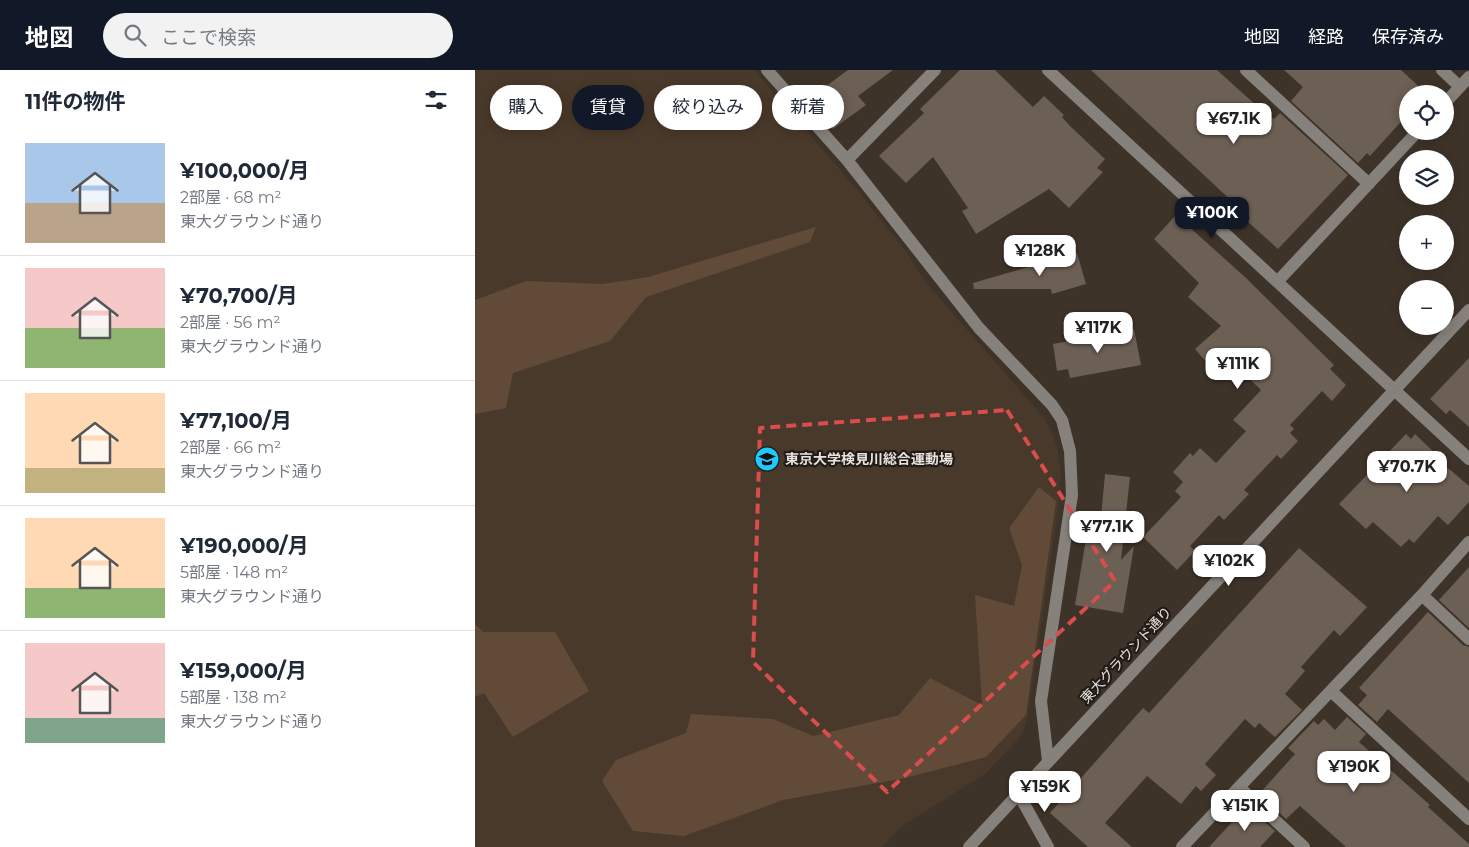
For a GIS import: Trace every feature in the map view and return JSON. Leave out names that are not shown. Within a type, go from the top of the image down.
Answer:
[{"type":"street","points":[[767,70],[847,160],[979,328],[1051,405],[1061,420],[1067,435],[1073,468],[1072,495],[1041,701],[1048,761]]},
{"type":"street","points":[[1048,70],[1278,281],[1469,460]]},
{"type":"street","points":[[1246,70],[1369,184]]},
{"type":"street","points":[[1442,70],[1465,82],[1454,94]]},
{"type":"street","points":[[847,160],[932,71]]},
{"type":"street","points":[[1278,281],[1410,140]]},
{"type":"street","name":"東大グラウンド通り","points":[[969,847],[1469,310]]},
{"type":"street","points":[[1182,847],[1331,691],[1469,542]]},
{"type":"street","points":[[1421,595],[1469,639]]},
{"type":"street","points":[[1331,691],[1469,819]]},
{"type":"street","points":[[1239,787],[1304,847]]},
{"type":"street","points":[[1018,793],[1048,847]]},
{"type":"highlighted area","points":[[1007,410],[1115,581],[887,792],[753,662],[760,428]]},
{"type":"shaded area","name":"東京大学検見川総合運動場","points":[[475,70],[754,70],[772,91],[772,130],[806,130],[859,192],[910,257],[924,280],[1044,418],[1051,431],[1057,447],[1061,471],[1058,510],[1027,719],[1022,735],[985,774],[902,826],[882,847],[475,847]]},
{"type":"shaded area","points":[[816,227],[810,242],[646,297],[610,341],[513,373],[506,408],[475,414],[475,300],[526,281],[603,284],[648,277]]},
{"type":"shaded area","points":[[1039,487],[1056,501],[1026,715],[986,757],[905,778],[783,800],[684,836],[633,831],[602,781],[616,760],[686,733],[691,714],[773,719],[813,736],[899,715],[930,678],[982,705],[975,595],[1014,606],[1022,565],[1009,528]]},
{"type":"shaded area","points":[[475,624],[483,632],[555,632],[589,691],[513,737],[484,693],[475,697]]},
{"type":"building","points":[[848,70],[893,70],[858,96],[866,105],[844,121],[844,85],[828,85]]},
{"type":"building","points":[[960,70],[995,70],[1033,107],[1044,96],[1064,115],[1062,117],[1070,126],[1105,159],[1097,168],[1103,172],[1069,208],[1049,189],[976,234],[962,211],[968,208],[933,157],[906,183],[879,156],[924,113],[920,109]]},
{"type":"building","points":[[1091,70],[1217,70],[1268,116],[1274,119],[1280,113],[1348,175],[1278,249],[1247,221],[1250,218]]},
{"type":"building","points":[[1284,70],[1401,70],[1417,85],[1399,85],[1399,124],[1370,156],[1367,153],[1358,163],[1291,101],[1303,87]]},
{"type":"building","points":[[1176,215],[1246,278],[1334,365],[1330,369],[1346,385],[1332,401],[1322,391],[1290,425],[1294,429],[1290,433],[1298,441],[1281,459],[1277,455],[1244,490],[1249,494],[1224,520],[1219,515],[1190,546],[1195,551],[1177,570],[1143,537],[1181,497],[1175,491],[1183,482],[1173,472],[1190,453],[1193,456],[1200,448],[1216,463],[1246,431],[1233,420],[1261,390],[1229,359],[1215,372],[1195,349],[1221,326],[1188,297],[1199,283],[1154,239]]},
{"type":"building","points":[[1077,253],[1086,284],[1052,294],[1051,289],[974,289],[973,283]]},
{"type":"building","points":[[1134,329],[1141,365],[1070,378],[1068,369],[1057,371],[1053,344]]},
{"type":"building","points":[[1469,358],[1469,427],[1450,410],[1446,414],[1430,399]]},
{"type":"building","points":[[1406,434],[1411,439],[1415,434],[1437,455],[1435,457],[1469,486],[1469,502],[1448,525],[1438,516],[1414,543],[1409,539],[1401,547],[1373,522],[1366,529],[1339,504]]},
{"type":"building","points":[[1105,474],[1130,477],[1121,560],[1134,546],[1123,613],[1075,605],[1088,527],[1100,529]]},
{"type":"building","points":[[1299,548],[1367,607],[1340,636],[1334,630],[1301,667],[1305,671],[1285,694],[1302,710],[1275,737],[1259,723],[1255,728],[1245,719],[1205,764],[1216,775],[1201,791],[1196,786],[1181,804],[1147,776],[1105,823],[1132,847],[1088,847],[1050,813],[1143,708],[1149,713]]},
{"type":"building","points":[[1469,567],[1469,628],[1439,600]]},
{"type":"building","points":[[1428,612],[1463,645],[1469,647],[1469,783],[1388,709],[1377,722],[1358,705],[1367,695],[1359,688]]},
{"type":"building","points":[[1347,717],[1366,734],[1359,742],[1430,805],[1428,807],[1469,844],[1469,847],[1346,847],[1300,806],[1286,819],[1259,794],[1295,754],[1288,748],[1314,721],[1318,725],[1324,719],[1335,730]]},
{"type":"building","points":[[1247,806],[1275,831],[1260,847],[1209,847]]},
{"type":"place","name":"東京大学検見川総合運動場","points":[[767,459]]}]
